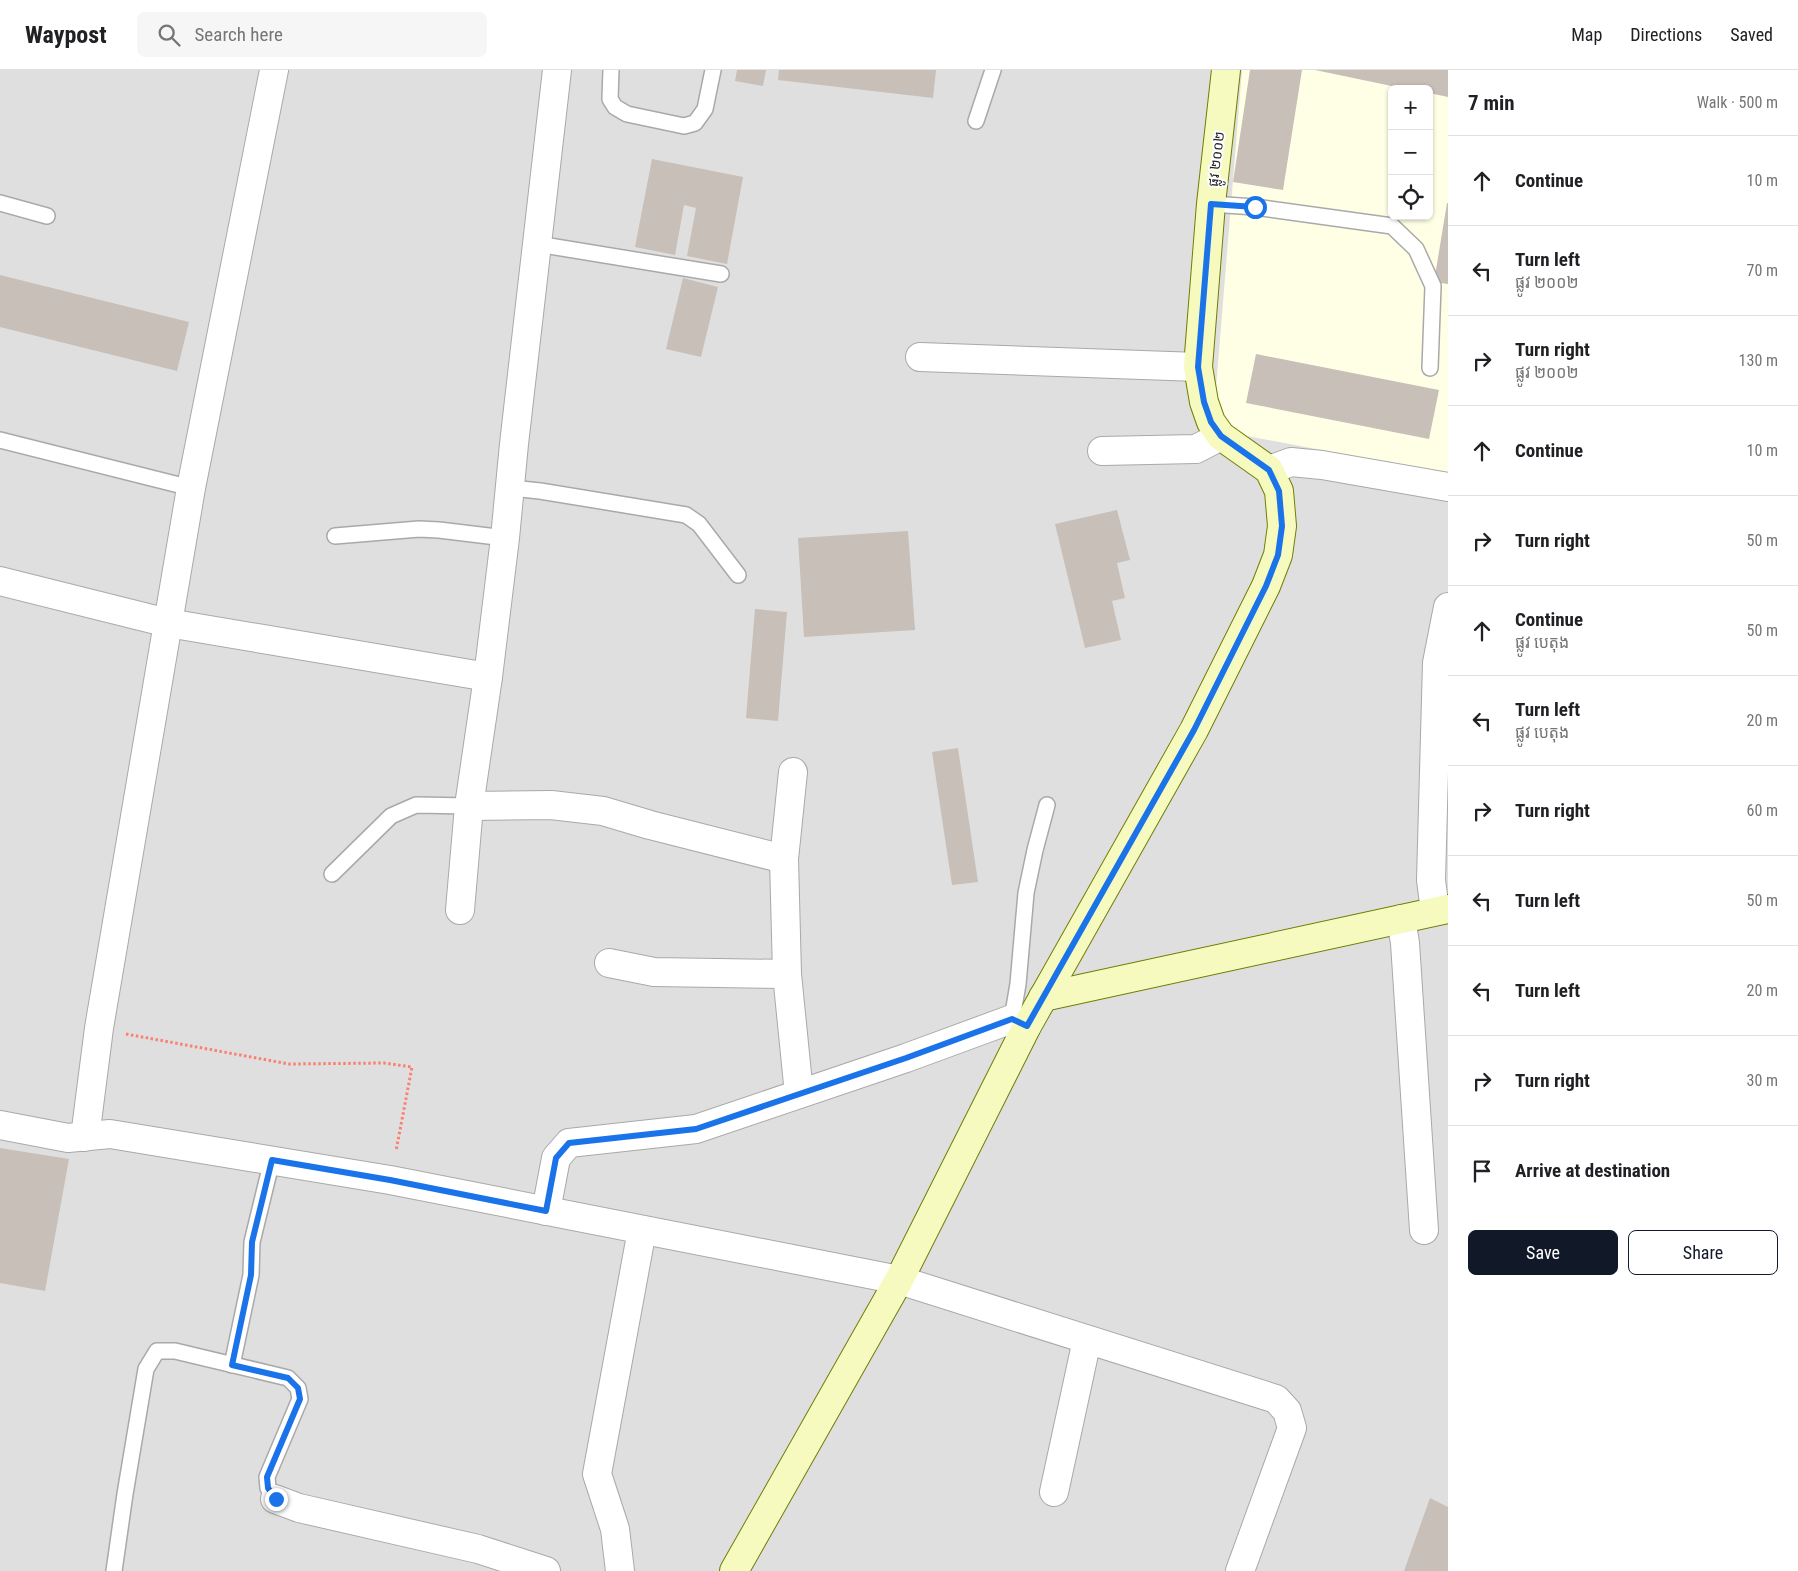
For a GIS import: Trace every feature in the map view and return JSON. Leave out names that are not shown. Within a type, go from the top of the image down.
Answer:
[{"type":"street","points":[[85,1137],[99,1028],[191,488],[274,70]]},
{"type":"street","points":[[460,910],[469,806],[488,677],[511,488],[515,435],[557,70]]},
{"type":"street","name":"ផ្លូវ ២០០២","points":[[1226,70],[1211,204],[1198,367],[1204,402],[1211,422],[1221,436],[1269,470]]},
{"type":"street","points":[[920,357],[1198,367]]},
{"type":"street","points":[[1102,451],[1196,449],[1221,436]]},
{"type":"street","points":[[734,1571],[899,1280],[1020,1022],[1044,997],[1194,730],[1266,586],[1278,555],[1282,526],[1279,491],[1269,470],[1291,462],[1322,465],[1448,487]]},
{"type":"street","points":[[0,581],[168,623],[488,677]]},
{"type":"street","points":[[1044,997],[1441,910],[1431,880],[1437,663],[1448,607]]},
{"type":"street","points":[[793,772],[784,858],[787,974],[800,1094]]},
{"type":"street","points":[[469,806],[551,805],[603,811],[650,825],[784,858]]},
{"type":"street","points":[[1401,919],[1405,943],[1424,1230]]},
{"type":"street","points":[[609,963],[654,972],[787,974]]},
{"type":"street","points":[[546,1211],[556,1158],[569,1143],[696,1129],[906,1058],[1020,1022]]},
{"type":"street","points":[[0,1124],[68,1138],[110,1134],[390,1180],[899,1280],[1276,1399],[1287,1411],[1292,1428],[1240,1571]]},
{"type":"street","points":[[620,1571],[615,1530],[597,1474],[642,1230]]},
{"type":"street","points":[[1054,1492],[1087,1340]]},
{"type":"street","points":[[276,1499],[299,1508],[478,1549],[546,1571]]},
{"type":"lane","points":[[611,70],[610,99],[615,107],[627,114],[684,126],[695,123],[706,109],[713,70]]},
{"type":"lane","points":[[976,121],[993,70]]},
{"type":"lane","points":[[0,203],[47,216]]},
{"type":"lane","points":[[1211,204],[1255,207],[1392,226],[1416,249],[1433,286],[1430,368]]},
{"type":"lane","points":[[537,244],[721,274]]},
{"type":"lane","points":[[0,440],[191,488]]},
{"type":"lane","points":[[511,488],[686,515],[699,524],[738,575]]},
{"type":"lane","points":[[335,536],[419,529],[505,538]]},
{"type":"lane","points":[[332,874],[391,816],[416,805],[469,806]]},
{"type":"lane","points":[[1020,1022],[1018,984],[1026,893],[1047,805]]},
{"type":"lane","points":[[232,1365],[251,1275],[252,1242],[272,1160]]},
{"type":"lane","points":[[114,1571],[146,1369],[157,1352],[175,1351],[288,1378],[298,1388],[300,1399],[267,1477],[268,1488],[276,1499]]},
{"type":"path","points":[[99,1028],[162,1042],[289,1064],[384,1063],[412,1067],[390,1180]]},
{"type":"shaded area","points":[[0,70],[1448,70],[1448,1571],[0,1571]]},
{"type":"shaded area","points":[[1242,70],[1448,70],[1448,474],[1231,433],[1215,400]]},
{"type":"building","points":[[737,70],[766,70],[763,86],[735,81]]},
{"type":"building","points":[[779,70],[936,70],[933,98],[778,80]]},
{"type":"building","points":[[1250,70],[1302,70],[1283,190],[1233,182]]},
{"type":"building","points":[[1315,70],[1448,70],[1448,97],[1433,94],[1433,85],[1388,85]]},
{"type":"building","points":[[652,159],[743,177],[727,264],[687,256],[696,208],[684,205],[675,255],[635,247]]},
{"type":"building","points":[[1448,203],[1448,284],[1434,282]]},
{"type":"building","points":[[0,275],[189,322],[177,371],[0,327]]},
{"type":"building","points":[[683,278],[718,287],[701,357],[666,349]]},
{"type":"building","points":[[1256,354],[1439,390],[1429,439],[1246,403]]},
{"type":"building","points":[[1117,510],[1130,560],[1117,563],[1125,598],[1112,601],[1121,640],[1085,648],[1055,524]]},
{"type":"building","points":[[908,531],[915,630],[804,637],[798,538]]},
{"type":"building","points":[[755,609],[787,612],[778,721],[746,718]]},
{"type":"building","points":[[958,748],[978,882],[952,885],[932,752]]},
{"type":"building","points":[[0,1148],[69,1159],[45,1291],[0,1283]]},
{"type":"building","points":[[1430,1498],[1448,1507],[1448,1571],[1404,1571]]},
{"type":"route","points":[[276,1499],[268,1488],[267,1477],[289,1429],[300,1399],[298,1388],[288,1378],[232,1365],[251,1275],[252,1242],[272,1160],[390,1180],[546,1211],[556,1158],[569,1143],[696,1129],[906,1058],[1012,1019],[1027,1026],[1194,730],[1266,586],[1278,555],[1282,526],[1279,491],[1269,470],[1221,436],[1211,422],[1204,402],[1198,367],[1211,204],[1255,207]]}]
